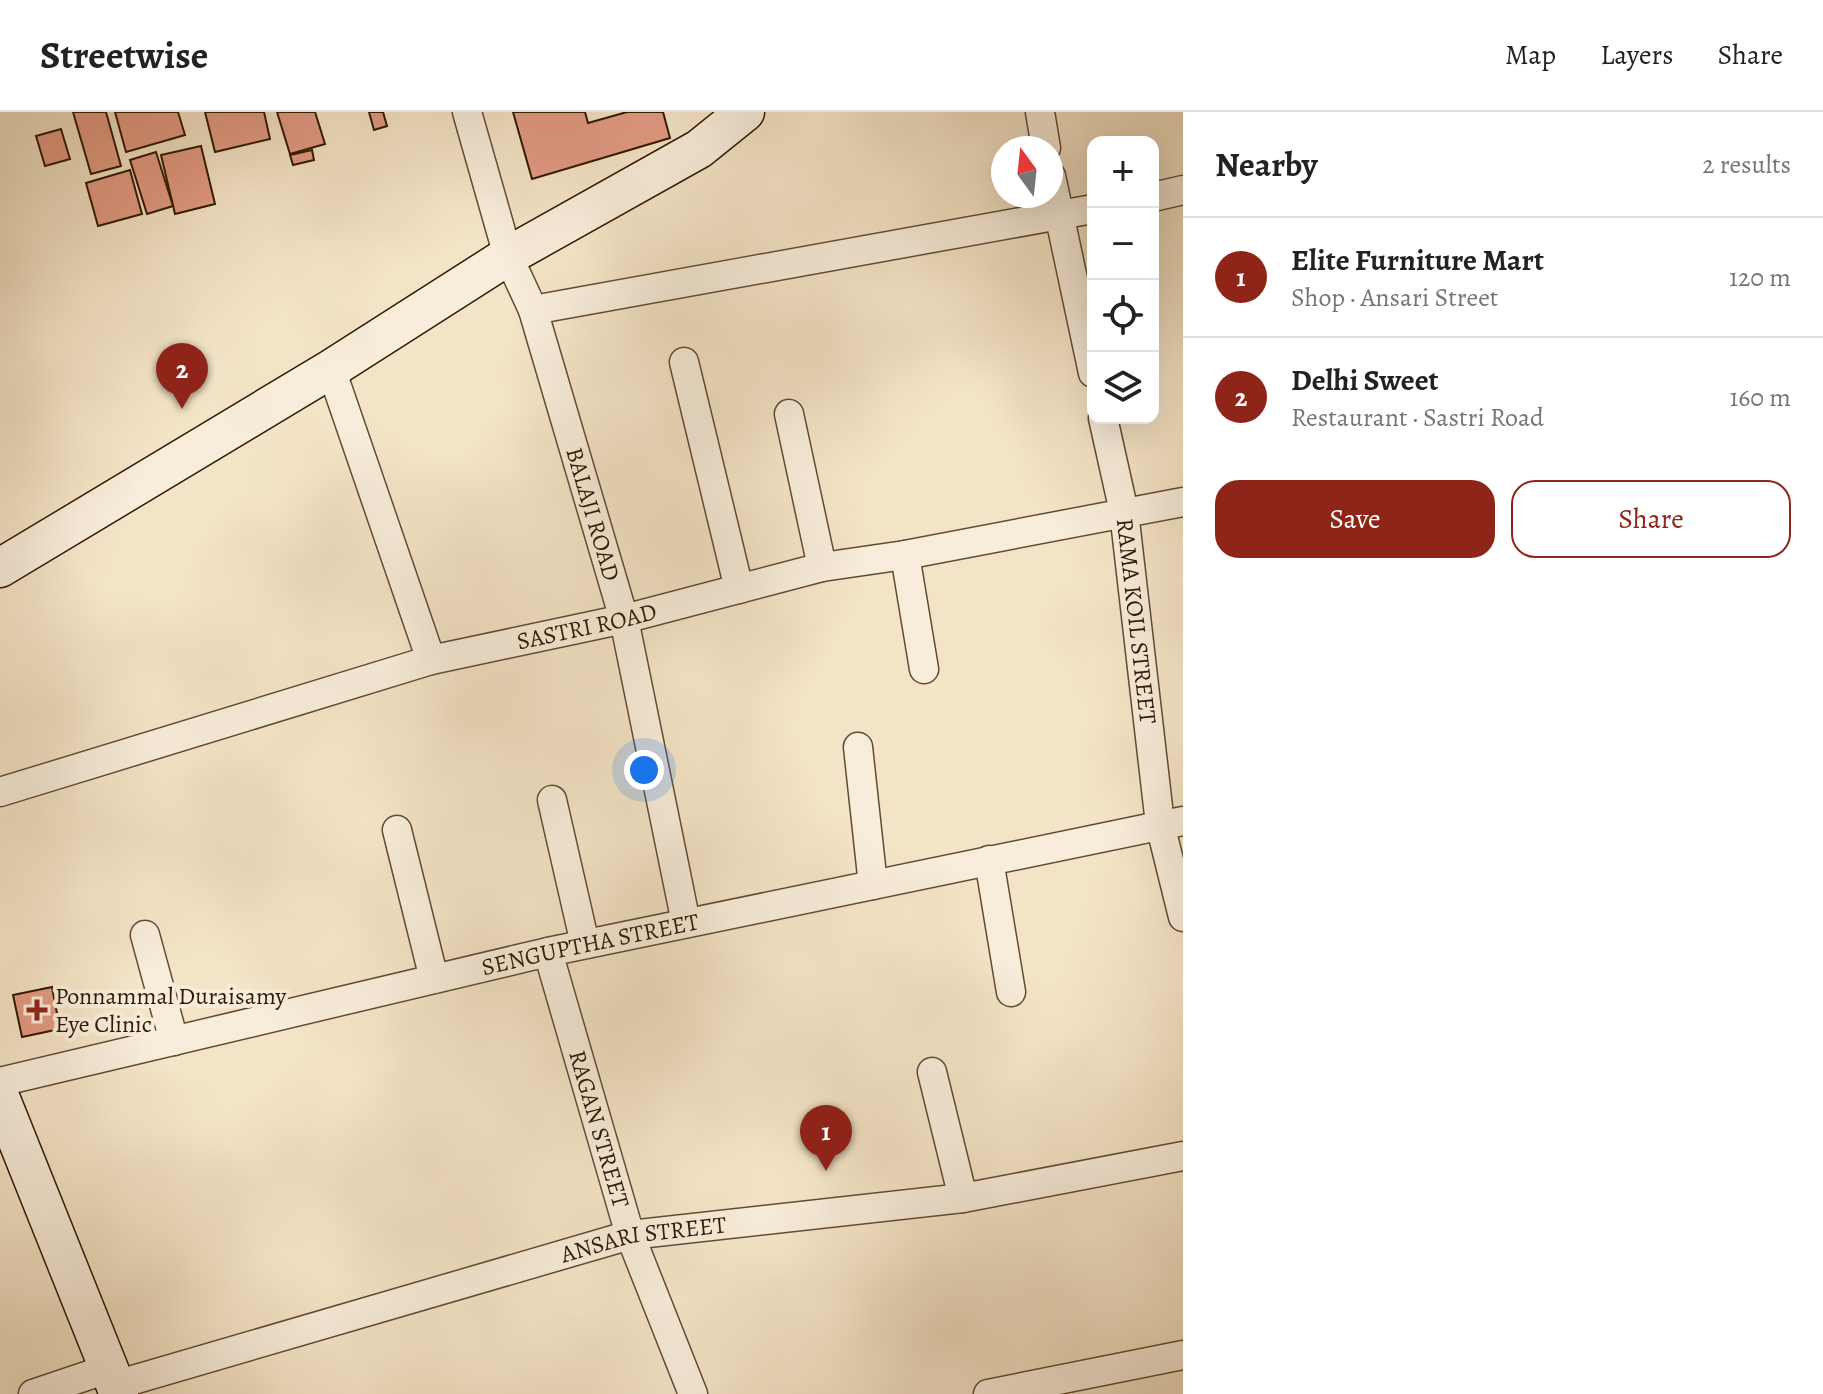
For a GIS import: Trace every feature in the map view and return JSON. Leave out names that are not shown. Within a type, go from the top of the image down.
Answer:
[{"type":"main road","points":[[0,568],[331,369],[508,256],[699,149],[745,112]]},
{"type":"main road","points":[[0,1097],[115,1382]]},
{"type":"street","name":"BALAJI ROAD","points":[[467,112],[508,256],[533,310],[624,619],[686,923]]},
{"type":"street","points":[[1040,112],[1044,136]]},
{"type":"street","points":[[1159,196],[1183,190]]},
{"type":"street","points":[[1057,208],[1088,352]]},
{"type":"street","points":[[533,310],[1087,210]]},
{"type":"street","points":[[684,362],[739,589]]},
{"type":"street","points":[[331,369],[431,660]]},
{"type":"street","points":[[789,414],[822,567]]},
{"type":"street","name":"RAMA KOIL STREET","points":[[1104,424],[1124,512],[1172,823],[1183,917]]},
{"type":"street","name":"SASTRI ROAD","points":[[0,792],[431,660],[624,619],[822,567],[905,555],[1183,502]]},
{"type":"street","points":[[905,555],[924,669]]},
{"type":"street","points":[[858,747],[873,885]]},
{"type":"street","points":[[552,800],[585,944]]},
{"type":"street","name":"SENGUPTHA STREET","points":[[0,1082],[548,952],[1172,823]]},
{"type":"street","points":[[397,830],[434,979]]},
{"type":"street","points":[[989,860],[1011,992]]},
{"type":"street","points":[[145,935],[174,1041]]},
{"type":"street","name":"RAGAN STREET","points":[[548,952],[630,1235],[693,1394]]},
{"type":"street","points":[[932,1072],[963,1198]]},
{"type":"street","name":"ANSARI STREET","points":[[33,1394],[115,1382],[630,1235],[963,1198],[1183,1156]]},
{"type":"street","points":[[988,1394],[1183,1355]]},
{"type":"building","points":[[73,112],[106,112],[121,166],[91,174]]},
{"type":"building","points":[[115,112],[178,112],[185,135],[126,152]]},
{"type":"building","points":[[205,112],[264,112],[270,139],[215,152]]},
{"type":"building","points":[[277,112],[315,112],[325,144],[290,154]]},
{"type":"building","points":[[369,112],[383,112],[387,126],[374,130]]},
{"type":"building","points":[[513,112],[585,112],[588,123],[627,112],[663,112],[670,138],[532,179]]},
{"type":"building","points":[[61,129],[70,159],[45,166],[36,136]]},
{"type":"building","points":[[201,146],[215,204],[175,214],[161,155]]},
{"type":"building","points":[[312,150],[314,160],[293,165],[290,155]]},
{"type":"building","points":[[156,152],[173,206],[147,214],[130,160]]},
{"type":"building","points":[[130,170],[142,214],[98,226],[86,183]]},
{"type":"building","points":[[52,987],[60,1029],[22,1037],[13,995]]},
{"type":"place","name":"Delhi Sweet","points":[[182,409]]},
{"type":"place","name":"Ponnammal Duraisamy Eye Clinic","points":[[37,1010]]},
{"type":"place","name":"Elite Furniture Mart","points":[[826,1171]]}]
